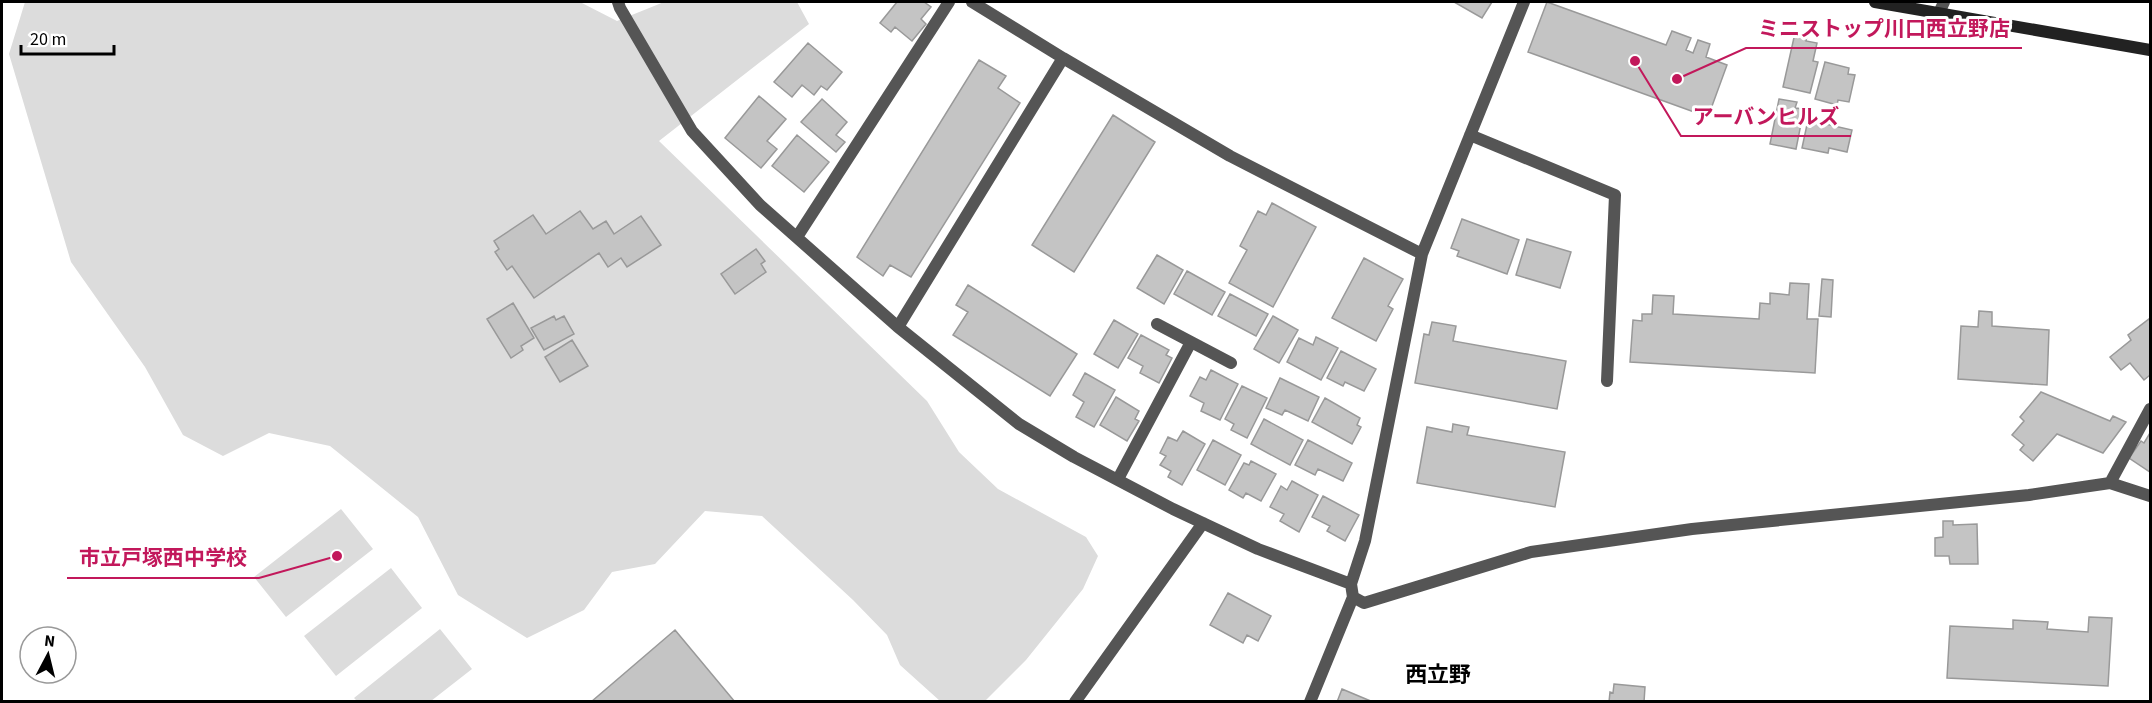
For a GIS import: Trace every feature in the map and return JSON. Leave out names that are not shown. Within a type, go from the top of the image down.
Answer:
[{"type":"main road","points":[[1875,2],[1941,7],[2151,50]]},
{"type":"street","points":[[618,2],[692,131],[760,205],[898,327],[1019,424],[1074,457],[1203,523],[1258,549],[1351,584]]},
{"type":"street","points":[[797,237],[949,2]]},
{"type":"street","points":[[972,2],[1230,156],[1422,254]]},
{"type":"street","points":[[990,2],[995,14]]},
{"type":"street","points":[[1310,702],[1353,597],[1351,584],[1365,541],[1422,254],[1524,2]]},
{"type":"street","points":[[898,327],[1063,58]]},
{"type":"street","points":[[1470,135],[1615,195],[1606,381]]},
{"type":"street","points":[[1156,324],[1231,363]]},
{"type":"street","points":[[1118,480],[1191,342]]},
{"type":"street","points":[[2110,483],[2151,409]]},
{"type":"street","points":[[1353,597],[1364,603],[1530,552],[1692,529],[2029,495],[2110,483],[2151,496]]},
{"type":"street","points":[[1075,702],[1203,523]]},
{"type":"shaded area","points":[[25,2],[580,2],[617,21],[664,2],[797,2],[809,24],[659,141],[927,401],[959,452],[998,489],[1086,537],[1098,556],[1083,589],[1026,660],[985,701],[940,701],[900,665],[887,635],[853,600],[762,516],[705,511],[655,564],[612,572],[584,610],[527,638],[458,595],[418,517],[330,446],[269,433],[223,456],[183,435],[145,367],[71,262],[9,54]]},
{"type":"shaded area","points":[[341,509],[373,549],[286,617],[254,577]]},
{"type":"shaded area","points":[[391,568],[422,608],[336,676],[304,636]]},
{"type":"shaded area","points":[[440,629],[472,669],[431,701],[357,701],[354,698]]},
{"type":"building","points":[[897,2],[924,2],[931,7],[921,19],[926,24],[912,41],[895,27],[891,32],[880,23]]},
{"type":"building","points":[[1454,2],[1492,2],[1482,18]]},
{"type":"building","points":[[1547,2],[1666,45],[1672,31],[1691,38],[1686,50],[1693,53],[1698,40],[1710,44],[1706,57],[1727,65],[1708,117],[1528,52]]},
{"type":"building","points":[[1795,33],[1807,36],[1806,41],[1817,43],[1813,61],[1818,62],[1810,93],[1783,87]]},
{"type":"building","points":[[808,43],[842,72],[827,90],[821,86],[814,95],[802,85],[792,97],[774,82]]},
{"type":"building","points":[[979,60],[1006,76],[998,88],[1020,103],[911,277],[890,265],[883,276],[857,257]]},
{"type":"building","points":[[1825,62],[1849,68],[1848,74],[1855,75],[1849,102],[1838,100],[1837,105],[1815,99]]},
{"type":"building","points":[[759,96],[786,119],[767,141],[777,149],[761,168],[725,138]]},
{"type":"building","points":[[822,99],[847,122],[836,135],[845,142],[836,152],[801,122]]},
{"type":"building","points":[[1779,99],[1797,102],[1795,108],[1804,109],[1796,149],[1770,144]]},
{"type":"building","points":[[1113,115],[1155,142],[1074,272],[1032,245]]},
{"type":"building","points":[[1808,120],[1852,130],[1847,152],[1829,148],[1828,153],[1802,148]]},
{"type":"building","points":[[797,135],[829,162],[804,192],[772,166]]},
{"type":"building","points":[[1272,203],[1316,227],[1273,307],[1229,283],[1247,250],[1240,246],[1258,211],[1266,215]]},
{"type":"building","points":[[580,211],[593,229],[606,221],[614,234],[641,216],[661,245],[627,267],[621,258],[608,267],[599,253],[534,298],[512,266],[507,270],[495,252],[499,249],[494,241],[533,215],[546,234]]},
{"type":"building","points":[[1462,219],[1519,240],[1507,274],[1457,256],[1459,251],[1451,248]]},
{"type":"building","points":[[1527,239],[1571,252],[1560,288],[1516,275]]},
{"type":"building","points":[[756,249],[765,261],[761,264],[766,272],[735,294],[721,274]]},
{"type":"building","points":[[1157,255],[1183,270],[1164,304],[1137,288]]},
{"type":"building","points":[[1364,258],[1403,279],[1388,306],[1393,309],[1376,341],[1332,318]]},
{"type":"building","points":[[1187,271],[1225,292],[1212,315],[1174,294]]},
{"type":"building","points":[[1822,279],[1833,280],[1831,317],[1819,316]]},
{"type":"building","points":[[1790,283],[1809,284],[1807,319],[1818,319],[1815,373],[1630,362],[1633,320],[1642,321],[1642,314],[1652,314],[1653,295],[1674,296],[1673,314],[1759,319],[1760,303],[1770,304],[1770,293],[1789,295]]},
{"type":"building","points":[[968,285],[1077,354],[1050,396],[953,335],[968,312],[956,305]]},
{"type":"building","points":[[1230,294],[1268,314],[1256,336],[1218,316]]},
{"type":"building","points":[[513,303],[534,338],[521,346],[523,350],[511,358],[487,319]]},
{"type":"building","points":[[1979,311],[1992,312],[1992,326],[2049,330],[2047,385],[1958,379],[1961,326],[1978,327]]},
{"type":"building","points":[[554,316],[556,320],[564,316],[574,334],[544,350],[531,328]]},
{"type":"building","points":[[1273,316],[1298,330],[1279,363],[1254,349]]},
{"type":"building","points":[[2149,319],[2150,375],[2144,380],[2130,363],[2121,370],[2110,357],[2131,340],[2128,335]]},
{"type":"building","points":[[1114,320],[1138,334],[1118,368],[1094,354]]},
{"type":"building","points":[[1432,322],[1456,326],[1453,341],[1566,361],[1557,409],[1415,383],[1424,334],[1429,335]]},
{"type":"building","points":[[1141,335],[1169,350],[1166,355],[1172,358],[1159,383],[1140,373],[1143,366],[1128,358]]},
{"type":"building","points":[[1316,337],[1338,348],[1321,380],[1287,362],[1299,338],[1313,345]]},
{"type":"building","points":[[572,340],[588,366],[560,382],[545,357]]},
{"type":"building","points":[[1341,351],[1376,369],[1364,391],[1345,382],[1343,386],[1327,378]]},
{"type":"building","points":[[1211,370],[1238,384],[1220,420],[1201,411],[1204,403],[1190,396],[1200,377],[1206,380]]},
{"type":"building","points":[[1085,373],[1115,390],[1094,427],[1076,417],[1084,402],[1073,395]]},
{"type":"building","points":[[1280,378],[1319,397],[1308,421],[1285,410],[1282,415],[1266,408]]},
{"type":"building","points":[[1242,386],[1267,398],[1247,438],[1231,430],[1234,424],[1225,419]]},
{"type":"building","points":[[2041,392],[2110,421],[2113,416],[2126,422],[2103,453],[2057,434],[2033,461],[2020,450],[2024,445],[2012,435],[2024,421],[2020,417]]},
{"type":"building","points":[[1116,397],[1139,411],[1135,419],[1139,421],[1127,441],[1100,425]]},
{"type":"building","points":[[1325,398],[1360,418],[1357,425],[1361,427],[1352,444],[1312,422]]},
{"type":"building","points":[[1264,419],[1303,440],[1290,465],[1251,444]]},
{"type":"building","points":[[1453,424],[1469,427],[1467,435],[1565,452],[1555,507],[1417,483],[1427,427],[1452,432]]},
{"type":"building","points":[[1183,431],[1205,444],[1182,485],[1168,477],[1171,471],[1160,465],[1166,456],[1160,453],[1168,437],[1177,441]]},
{"type":"building","points":[[2150,433],[2150,472],[2129,458],[2141,441],[2144,443]]},
{"type":"building","points":[[1213,440],[1241,455],[1225,485],[1197,470]]},
{"type":"building","points":[[1308,440],[1352,463],[1343,481],[1318,469],[1315,475],[1295,465]]},
{"type":"building","points":[[1251,461],[1276,474],[1261,501],[1246,493],[1243,498],[1229,490],[1244,463],[1249,465]]},
{"type":"building","points":[[1292,481],[1318,495],[1299,532],[1280,521],[1284,514],[1270,507],[1281,486],[1287,490]]},
{"type":"building","points":[[1323,496],[1359,515],[1345,541],[1327,531],[1330,526],[1312,517]]},
{"type":"building","points":[[1943,521],[1953,521],[1953,525],[1977,524],[1978,564],[1950,564],[1949,556],[1935,556],[1935,538],[1943,537]]},
{"type":"building","points":[[1228,593],[1271,616],[1258,641],[1247,635],[1243,643],[1210,625]]},
{"type":"building","points":[[2089,617],[2112,618],[2108,686],[1947,678],[1950,626],[2013,629],[2013,620],[2048,622],[2047,629],[2088,632]]},
{"type":"building","points":[[675,630],[735,702],[591,702]]},
{"type":"building","points":[[1614,684],[1645,687],[1644,702],[1609,702]]},
{"type":"building","points":[[1342,689],[1373,702],[1337,702]]},
{"type":"place","name":"アーバンヒルズ","points":[[1635,61]]},
{"type":"place","name":"ミニストップ川口西立野店","points":[[1677,79]]},
{"type":"place","name":"市立戸塚西中学校","points":[[337,556]]},
{"type":"district","name":"西立野","points":[[1438,675]]}]
